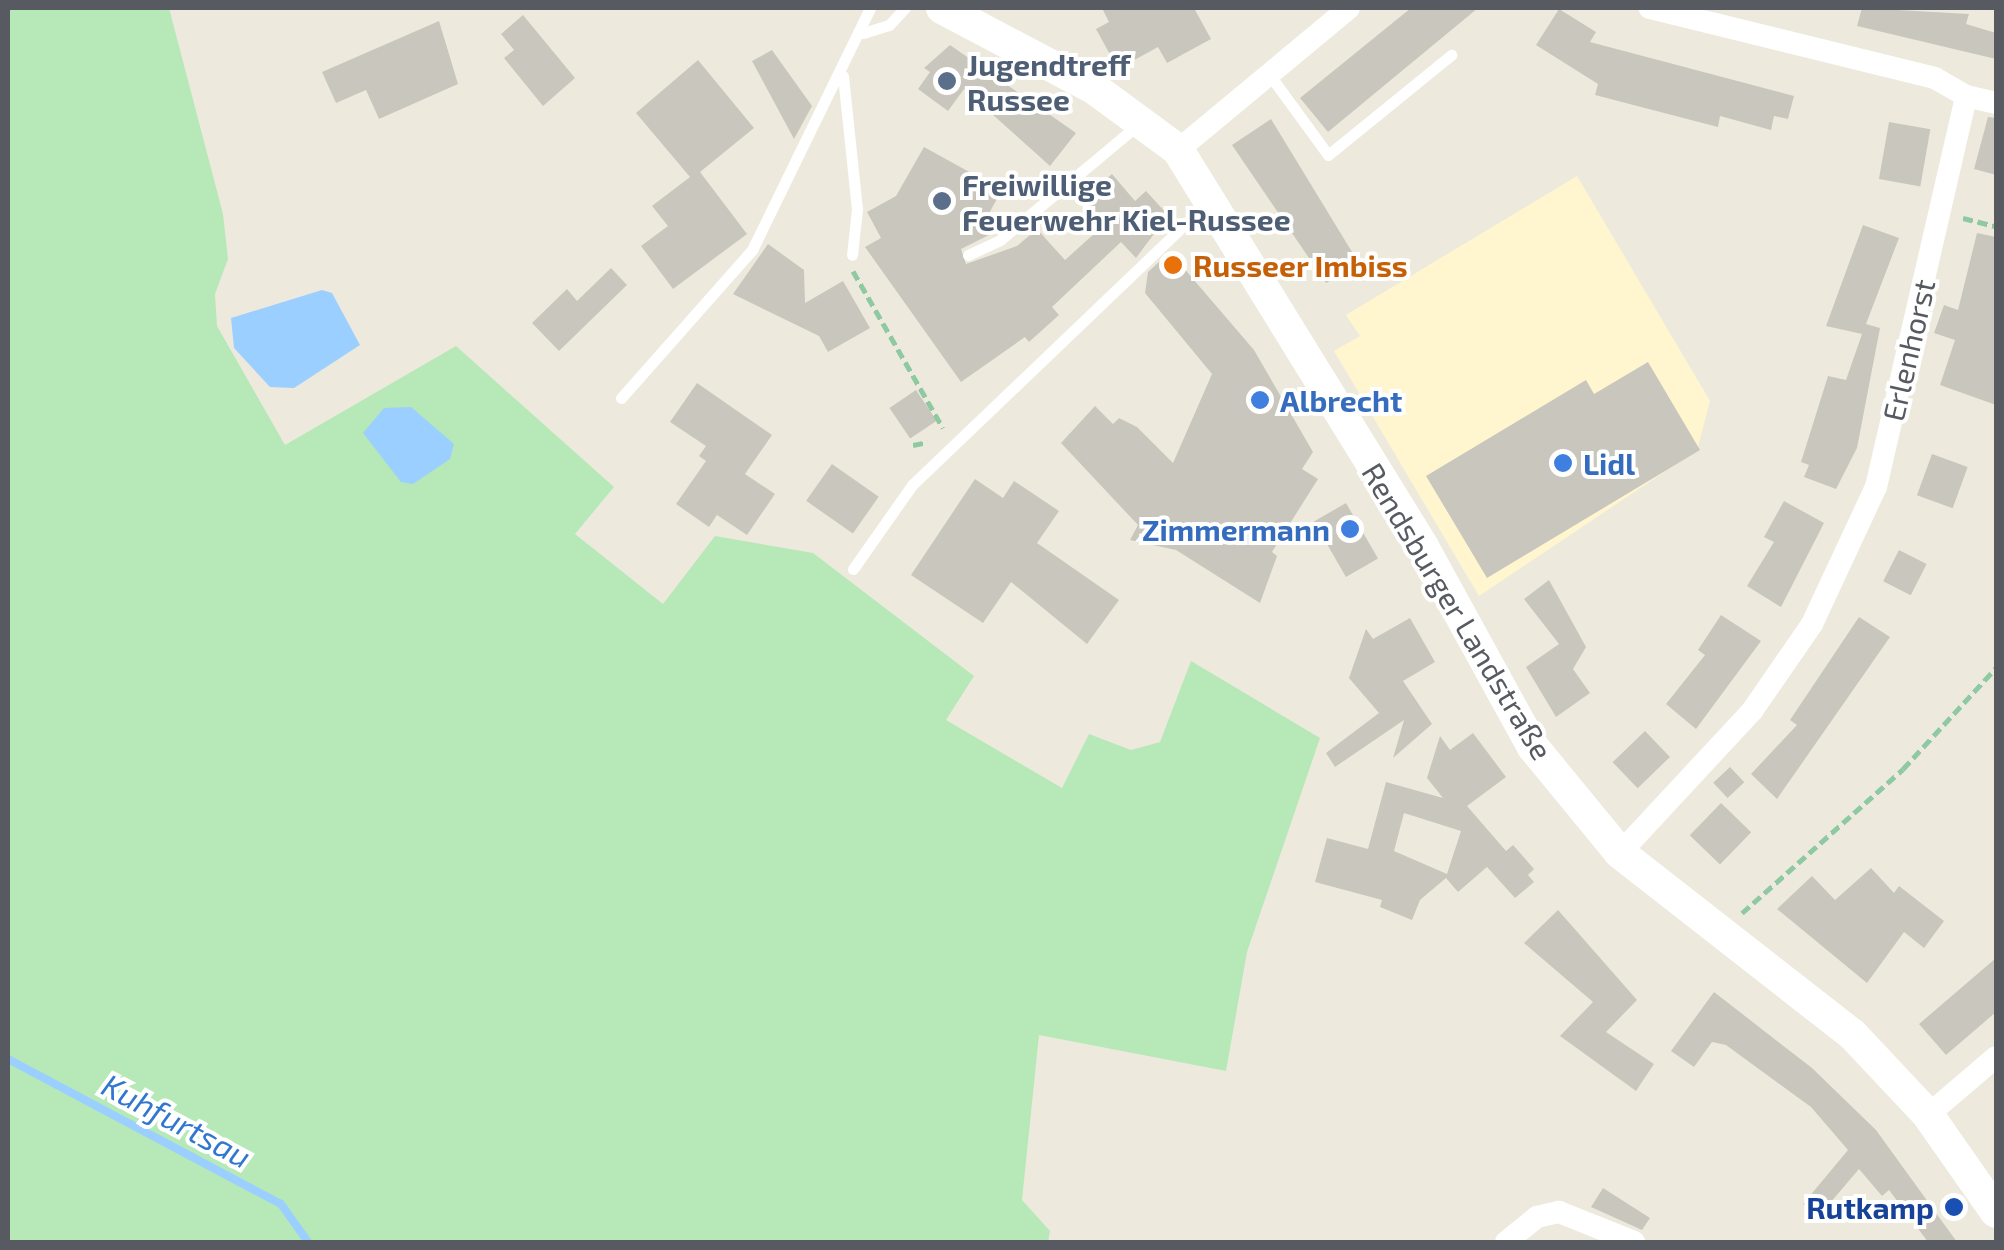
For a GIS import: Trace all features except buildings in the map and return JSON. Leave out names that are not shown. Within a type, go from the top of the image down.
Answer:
[{"type":"street","name":"Rendsburger Landstraße","points":[[942,8],[1143,120],[1178,150],[1213,197],[1424,547],[1532,747],[1620,853],[1852,1034],[1928,1115],[1996,1212]]},
{"type":"street","points":[[1178,150],[1349,8]]},
{"type":"street","points":[[1649,8],[1756,31],[1936,78],[1966,96],[1996,103]]},
{"type":"street","points":[[1756,31],[1763,8]]},
{"type":"street","name":"Erlenhorst","points":[[1620,853],[1752,711],[1812,624],[1876,487],[1966,96]]},
{"type":"street","points":[[1928,1115],[1996,1057]]},
{"type":"street","points":[[1506,1242],[1536,1217],[1559,1212],[1634,1242]]},
{"type":"lane","points":[[620,398],[752,250],[863,33],[870,8]]},
{"type":"lane","points":[[863,33],[889,25],[905,8]]},
{"type":"lane","points":[[1270,74],[1328,155],[1451,55]]},
{"type":"lane","points":[[843,72],[857,209],[852,254]]},
{"type":"lane","points":[[968,255],[1000,240],[1143,120]]},
{"type":"lane","points":[[853,569],[912,485],[1213,197]]},
{"type":"path","points":[[1940,212],[1996,226]]},
{"type":"path","points":[[852,254],[853,278],[944,421],[941,432],[914,445]]},
{"type":"path","points":[[1762,896],[1903,769],[1996,668]]},
{"type":"shaded area","points":[[1577,176],[1710,401],[1697,450],[1479,596],[1334,351],[1360,336],[1346,315]]},
{"type":"green space","points":[[8,8],[169,8],[223,214],[228,259],[215,294],[217,326],[285,445],[456,346],[614,487],[575,534],[663,604],[715,536],[813,553],[974,676],[946,720],[1062,788],[1089,734],[1131,750],[1160,742],[1191,661],[1320,738],[1247,952],[1226,1071],[1039,1035],[1022,1200],[1050,1231],[1048,1242],[8,1242]]},
{"type":"water","points":[[322,290],[332,293],[360,345],[294,388],[270,387],[234,348],[231,318]]},
{"type":"water","points":[[411,407],[454,444],[450,459],[413,484],[401,482],[363,433],[384,408]]},
{"type":"waterway","name":"Kuhfurtsau","points":[[8,1059],[281,1204],[308,1242]]},
{"type":"place","name":"Jugendtreff Russee","points":[[947,81]]},
{"type":"place","name":"Freiwillige Feuerwehr Kiel-Russee","points":[[942,201]]},
{"type":"place","name":"Russeer Imbiss","points":[[1173,265]]},
{"type":"place","name":"Albrecht","points":[[1260,400]]},
{"type":"place","name":"Lidl","points":[[1563,463]]},
{"type":"place","name":"Zimmermann","points":[[1350,529]]},
{"type":"place","name":"Rutkamp","points":[[1954,1207]]}]
